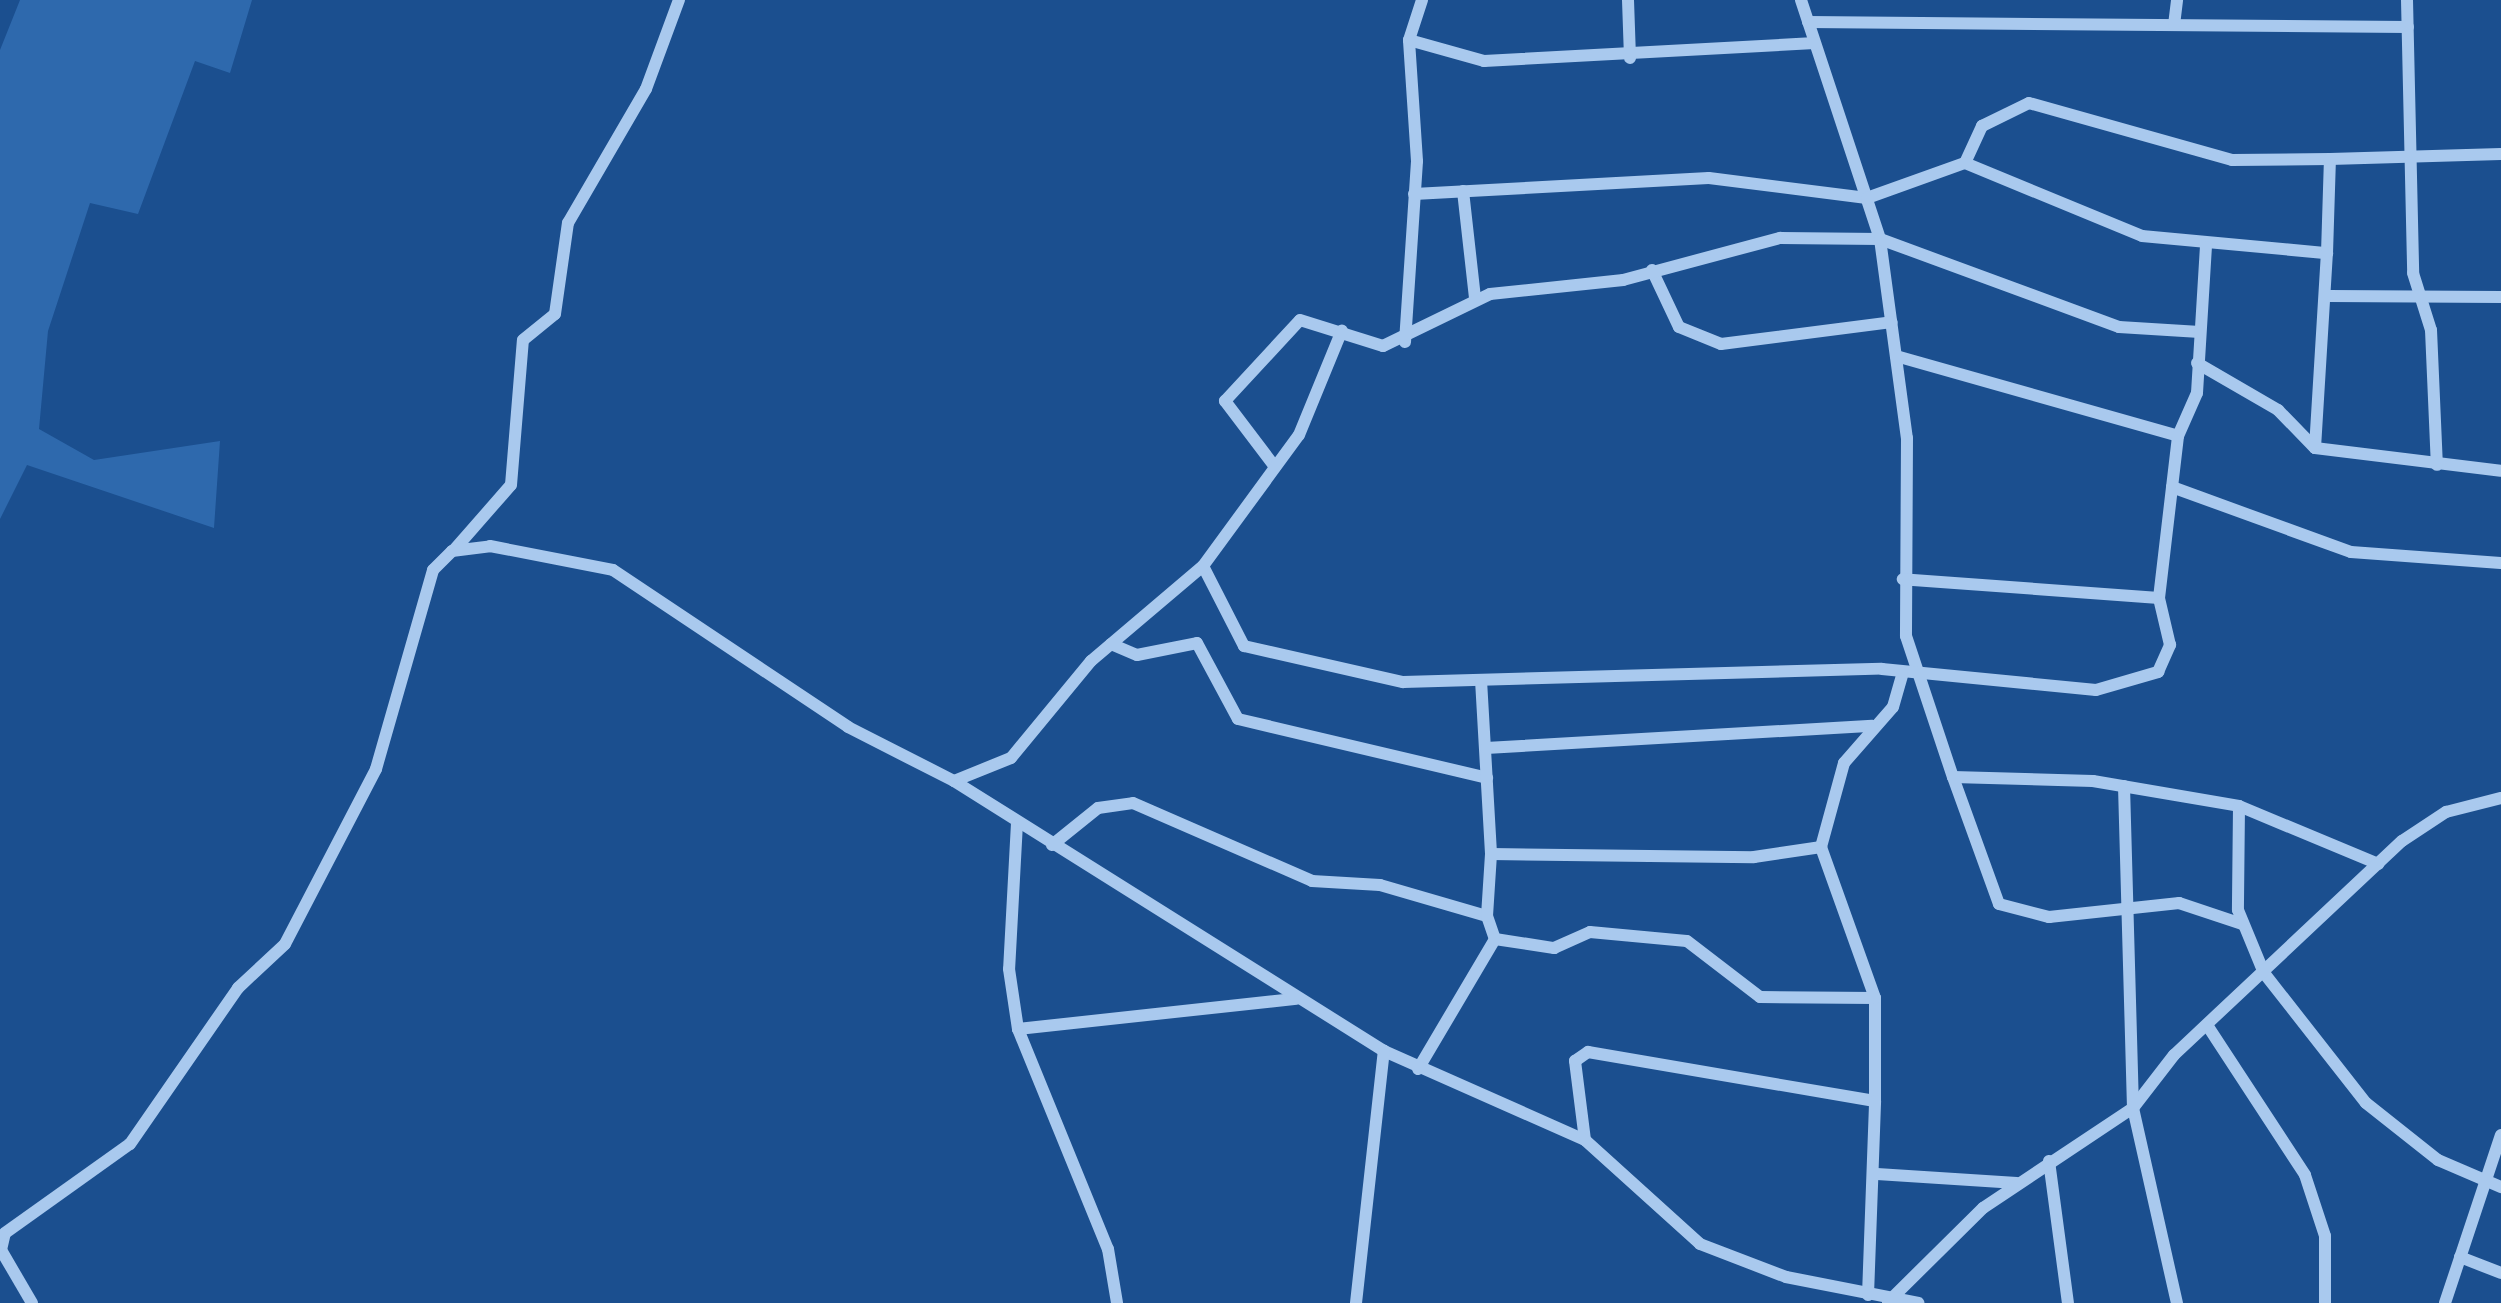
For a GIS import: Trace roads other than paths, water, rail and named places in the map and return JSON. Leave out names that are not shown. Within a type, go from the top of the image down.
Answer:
[{"type":"street","points":[[32,1303],[1,1250],[5,1233],[130,1144],[213,1020],[292,933],[376,769],[424,590],[511,485],[523,340],[558,306],[568,223],[646,89],[679,0]]},
{"type":"street","points":[[1405,342],[1414,194],[1409,40],[1422,0]]},
{"type":"street","points":[[1628,0],[1630,58]]},
{"type":"street","points":[[1801,0],[1880,239],[1897,356],[1903,579],[1922,681],[1999,904],[2049,917],[2179,903],[2242,924]]},
{"type":"street","points":[[2174,25],[2177,0]]},
{"type":"street","points":[[2407,0],[2416,297],[2431,330],[2438,465]]},
{"type":"street","points":[[1808,22],[2408,27]]},
{"type":"street","points":[[1409,40],[1484,62],[1630,58],[1815,44]]},
{"type":"street","points":[[1965,163],[1982,126],[2029,103],[2232,160],[2501,154]]},
{"type":"street","points":[[2315,448],[2329,296],[2330,158]]},
{"type":"street","points":[[1414,194],[1709,178],[1867,198],[1965,163],[2142,236],[2206,247],[2327,253]]},
{"type":"street","points":[[1463,191],[1475,298]]},
{"type":"street","points":[[1275,467],[1225,400],[1300,320],[1405,342],[1475,298],[1652,270],[1780,238],[1880,239],[2120,327],[2200,332]]},
{"type":"street","points":[[1203,566],[1244,646],[1403,682],[1902,675],[1922,681],[2134,684],[2158,672],[2170,645],[2159,598],[2178,436],[2197,363],[2206,247]]},
{"type":"street","points":[[1652,270],[1679,327],[1721,344],[1892,322]]},
{"type":"street","points":[[2329,296],[2501,297]]},
{"type":"street","points":[[955,781],[1011,758],[1111,644],[1203,566],[1275,467],[1342,330]]},
{"type":"street","points":[[1897,356],[2178,436]]},
{"type":"street","points":[[2197,363],[2287,416],[2315,448],[2501,470]]},
{"type":"street","points":[[2172,487],[2332,548],[2501,563]]},
{"type":"street","points":[[452,551],[531,547],[613,569],[848,727],[955,781],[1384,1052],[1586,1140],[1700,1244],[1889,1301],[1918,1303]]},
{"type":"street","points":[[1903,579],[2159,598]]},
{"type":"street","points":[[1111,644],[1137,655],[1197,643],[1238,719],[1487,778]]},
{"type":"street","points":[[1868,1294],[1876,1174],[1874,998],[1820,847],[1844,763],[1902,675]]},
{"type":"street","points":[[1481,680],[1491,854],[1487,916],[1496,939]]},
{"type":"street","points":[[1486,748],[1872,726]]},
{"type":"street","points":[[1953,777],[2124,786],[2239,806],[2378,864]]},
{"type":"street","points":[[2124,786],[2133,1108],[2177,1303]]},
{"type":"street","points":[[1889,1301],[2018,1183],[2133,1108],[2207,1025],[2378,864],[2446,812],[2501,798]]},
{"type":"street","points":[[1052,844],[1098,808],[1133,803],[1312,881],[1380,885],[1487,916]]},
{"type":"street","points":[[2239,806],[2242,924],[2264,973],[2366,1103],[2438,1160],[2501,1187]]},
{"type":"street","points":[[1017,823],[1009,968],[1018,1029],[1108,1249],[1117,1303]]},
{"type":"street","points":[[1491,854],[1754,857],[1820,847]]},
{"type":"street","points":[[1496,939],[1554,948],[1589,932],[1687,940],[1760,997],[1874,998]]},
{"type":"street","points":[[1418,1069],[1496,939]]},
{"type":"street","points":[[1018,1029],[1295,999]]},
{"type":"street","points":[[2207,1025],[2305,1175],[2325,1236],[2325,1303]]},
{"type":"street","points":[[1356,1303],[1384,1052]]},
{"type":"street","points":[[1586,1140],[1575,1061],[1588,1052],[1875,1101]]},
{"type":"street","points":[[2445,1303],[2481,1176],[2501,1135]]},
{"type":"street","points":[[2049,1161],[2068,1303]]},
{"type":"street","points":[[1876,1174],[2018,1183]]},
{"type":"street","points":[[2460,1257],[2501,1273]]}]
